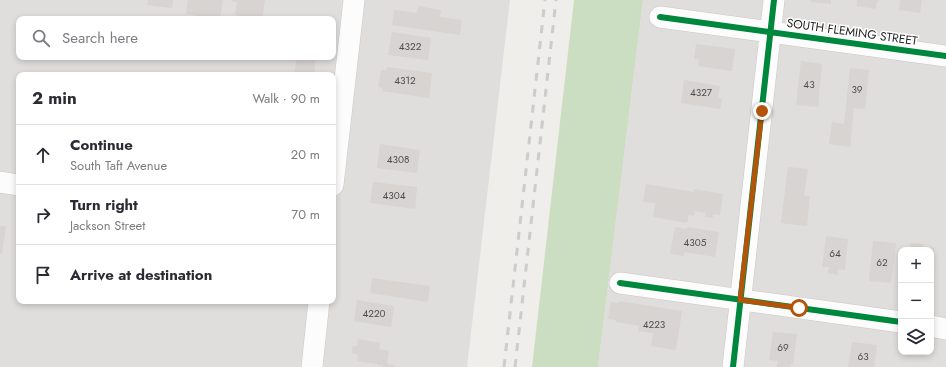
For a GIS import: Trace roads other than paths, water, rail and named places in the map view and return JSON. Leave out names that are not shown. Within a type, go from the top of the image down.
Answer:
[{"type":"street","points":[[336,159],[354,0]]},
{"type":"street","points":[[733,367],[774,0]]},
{"type":"street","name":"SOUTH FLEMING STREET","points":[[660,17],[946,56]]},
{"type":"street","points":[[0,182],[16,185]]},
{"type":"street","points":[[620,283],[898,322]]},
{"type":"street","points":[[312,367],[320,304]]},
{"type":"street","points":[[934,326],[946,328]]},
{"type":"railway","points":[[504,367],[545,0]]},
{"type":"railway","points":[[515,367],[556,0]]}]
